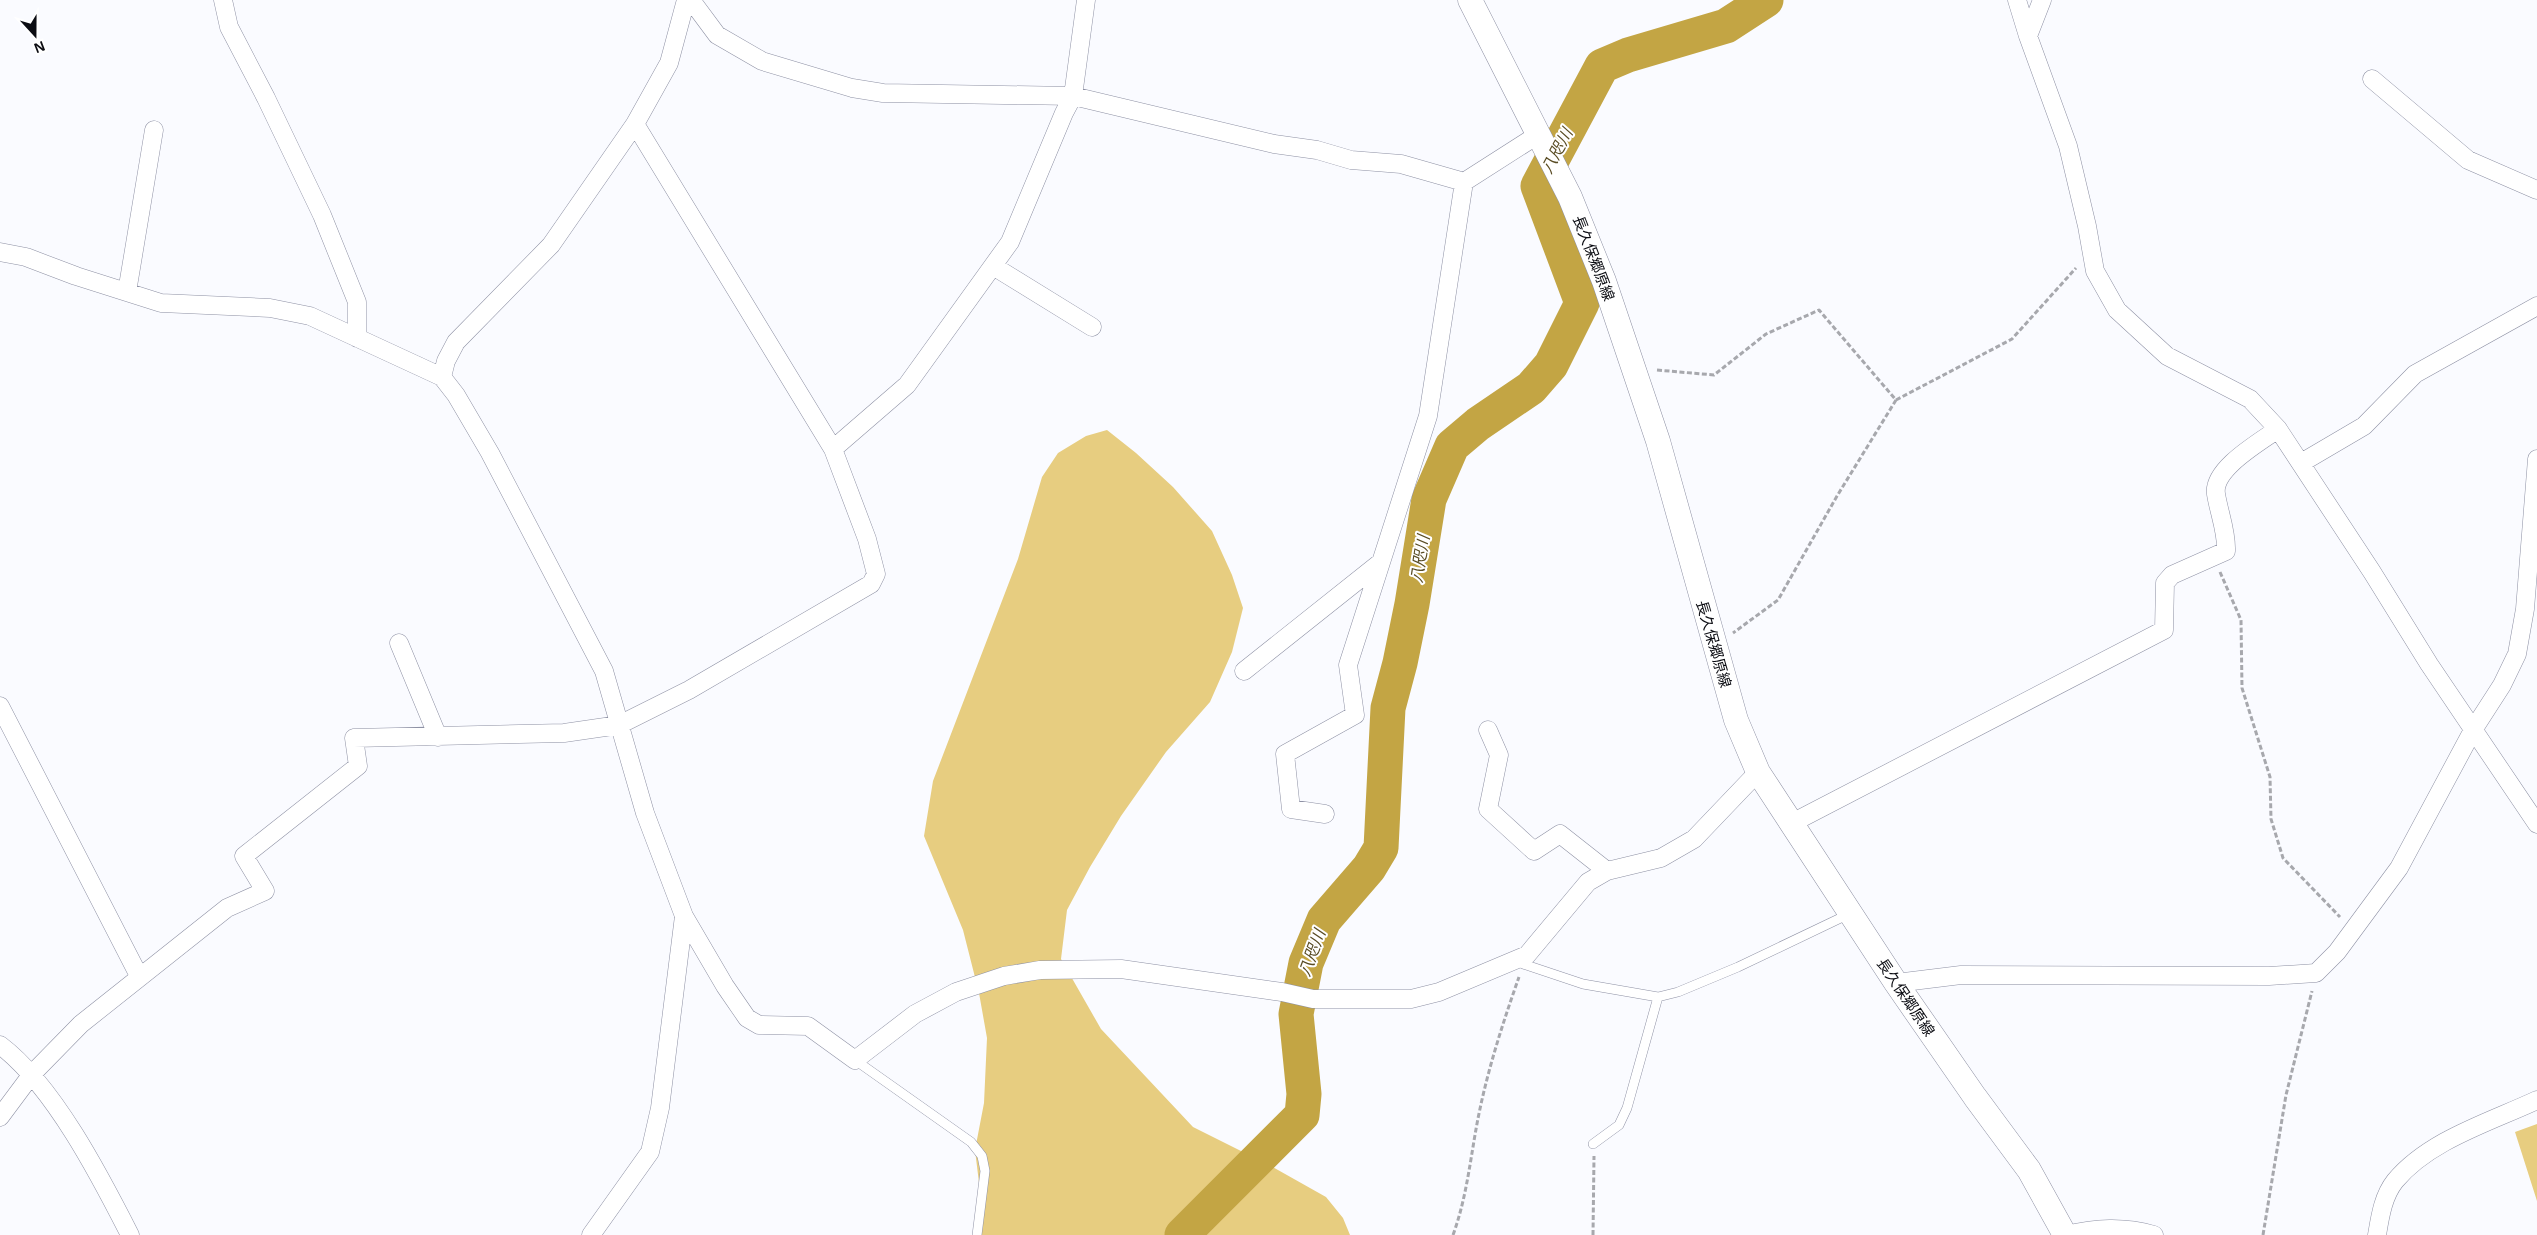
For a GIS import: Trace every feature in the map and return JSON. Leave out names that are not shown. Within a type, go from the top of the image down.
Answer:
[{"type":"main road","name":"長久保郷原線","points":[[1470,0],[1539,134],[1580,222],[1604,281],[1658,442],[1736,720],[1758,772],[1790,824],[1896,983],[1975,1098],[2029,1170],[2065,1235]]},
{"type":"street","points":[[223,0],[229,27],[266,98],[318,207],[357,302],[357,338]]},
{"type":"street","points":[[442,377],[446,361],[456,342],[551,244],[635,124],[670,63],[686,0]]},
{"type":"street","points":[[690,0],[717,35],[762,60],[852,88],[882,93],[1074,96],[1274,144],[1317,150],[1351,160],[1401,164],[1464,182],[1539,134]]},
{"type":"street","points":[[833,449],[907,385],[1010,242],[1064,113],[1074,96],[1086,0]]},
{"type":"street","points":[[2017,0],[2068,146],[2095,271],[2117,310],[2167,356],[2250,399],[2278,429],[2473,730],[2537,824]]},
{"type":"street","points":[[2028,36],[2042,0]]},
{"type":"street","points":[[2372,79],[2468,160],[2537,190]]},
{"type":"street","points":[[0,1117],[32,1074],[81,1024],[139,976],[227,908],[265,890],[244,856],[358,766],[354,738],[564,733],[620,725],[690,690],[871,584],[876,574],[867,539],[833,449],[635,124]]},
{"type":"street","points":[[127,292],[154,130]]},
{"type":"street","points":[[1325,814],[1291,809],[1285,754],[1355,714],[1348,664],[1428,416],[1464,182]]},
{"type":"street","points":[[0,252],[26,257],[161,303],[270,308],[310,316],[442,377],[456,395],[490,453],[604,671],[645,813],[684,916],[725,986],[747,1018],[759,1025],[808,1026],[855,1060],[915,1014],[956,992],[1004,976],[1040,970],[1121,969],[1282,992],[1313,999],[1411,999],[1439,992],[1527,955],[1588,882],[1607,871],[1662,858],[1694,839],[1758,772]]},
{"type":"street","points":[[993,266],[1092,327]]},
{"type":"street","points":[[2301,463],[2364,426],[2415,374],[2537,306]]},
{"type":"street","points":[[1790,824],[2164,630],[2165,583],[2172,575],[2226,551],[2226,540],[2215,491],[2223,470],[2278,429]]},
{"type":"street","points":[[1896,983],[1961,975],[2269,976],[2316,973],[2352,931],[2399,868],[2473,730],[2502,684],[2517,654],[2525,609],[2537,459]]},
{"type":"street","points":[[1244,671],[1381,562]]},
{"type":"street","points":[[399,643],[438,737]]},
{"type":"street","points":[[0,706],[139,976]]},
{"type":"street","points":[[1488,730],[1499,756],[1488,809],[1534,851],[1560,834],[1607,871]]},
{"type":"street","points":[[591,1235],[650,1152],[660,1108],[684,916]]},
{"type":"street","points":[[0,1045],[32,1074],[76,1139],[109,1193],[130,1235]]},
{"type":"street","points":[[2377,1235],[2382,1208],[2394,1182],[2419,1159],[2453,1138],[2537,1100]]},
{"type":"street","points":[[2065,1235],[2086,1230],[2130,1228],[2154,1235]]},
{"type":"lane","points":[[1523,964],[1583,984],[1658,997],[1678,992],[1738,967],[1850,914]]},
{"type":"lane","points":[[1593,1144],[1619,1125],[1626,1108],[1658,997]]},
{"type":"lane","points":[[855,1060],[971,1142],[982,1156],[985,1171],[977,1235]]},
{"type":"path","points":[[1714,646],[1778,600],[1837,496],[1896,400],[2012,339],[2092,251]]},
{"type":"path","points":[[1634,369],[1714,375],[1766,334],[1819,310],[1896,400]]},
{"type":"path","points":[[2213,557],[2241,620],[2242,688],[2270,777],[2271,819],[2284,858],[2352,931]]},
{"type":"path","points":[[1453,1235],[1464,1206],[1475,1134],[1491,1068],[1523,964]]},
{"type":"path","points":[[2263,1235],[2286,1095],[2316,973]]},
{"type":"path","points":[[1593,1144],[1593,1235]]},
{"type":"shaded area","points":[[1107,430],[1136,453],[1173,487],[1212,531],[1232,575],[1243,608],[1232,652],[1210,702],[1166,752],[1121,816],[1067,910],[1061,959],[1101,1029],[1193,1127],[1269,1165],[1326,1197],[1343,1218],[1350,1235],[973,1235],[979,1217],[980,1191],[975,1150],[984,1103],[987,1038],[979,993],[963,930],[924,836],[933,781],[1018,559],[1042,477],[1058,453],[1086,436]]},
{"type":"shaded area","points":[[2537,1124],[2537,1201],[2515,1132]]},
{"type":"waterway","name":"八咫川","points":[[1182,1235],[1302,1115],[1304,1094],[1296,1014],[1306,963],[1324,920],[1369,868],[1381,848],[1388,708],[1400,663],[1412,604],[1429,499],[1452,446],[1478,424],[1531,388],[1551,365],[1582,303],[1538,186],[1602,66],[1628,55],[1726,26],[1766,0]]}]
